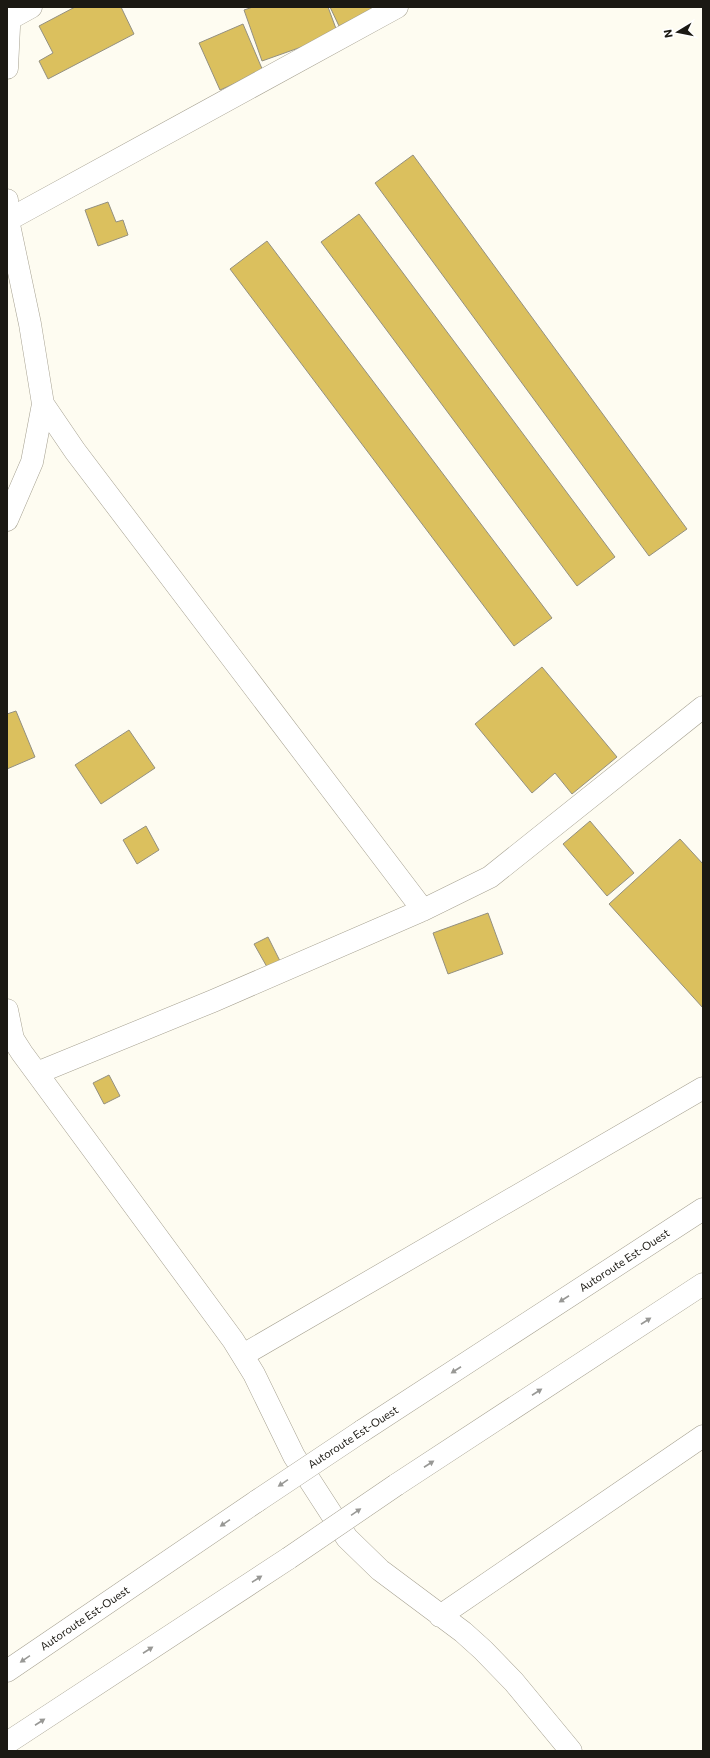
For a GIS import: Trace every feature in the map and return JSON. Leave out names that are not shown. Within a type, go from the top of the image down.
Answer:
[{"type":"main road","points":[[7,68],[11,12],[31,7]]},
{"type":"main road","points":[[7,520],[32,462],[43,404],[30,324],[8,210],[397,7]]},
{"type":"main road","points":[[43,404],[80,457],[423,910]]},
{"type":"main road","points":[[37,1074],[213,1001],[423,910],[490,877],[703,707]]},
{"type":"main road","points":[[7,1010],[10,1040],[37,1074],[243,1354],[294,1456],[347,1538],[380,1570],[463,1632],[499,1666],[571,1751]]},
{"type":"main road","points":[[243,1354],[703,1088]]},
{"type":"main road","name":"Autoroute Est-Ouest","points":[[7,1671],[362,1431],[703,1209]]},
{"type":"main road","points":[[7,1743],[289,1558],[396,1485],[703,1284]]},
{"type":"main road","points":[[440,1616],[703,1436]]},
{"type":"building","points":[[75,7],[121,7],[134,34],[48,79],[39,61],[53,53],[39,26]]},
{"type":"building","points":[[253,7],[328,7],[338,34],[262,61],[244,10]]},
{"type":"building","points":[[330,7],[378,7],[339,26]]},
{"type":"building","points":[[243,24],[263,71],[220,90],[199,43]]},
{"type":"building","points":[[413,155],[687,529],[649,556],[375,183]]},
{"type":"building","points":[[108,202],[116,222],[123,220],[128,235],[98,246],[85,210]]},
{"type":"building","points":[[359,214],[615,557],[577,586],[321,242]]},
{"type":"building","points":[[267,241],[552,618],[514,646],[230,269]]},
{"type":"building","points":[[542,667],[617,757],[572,794],[555,773],[532,793],[475,724]]},
{"type":"building","points":[[16,711],[35,757],[7,769],[7,714]]},
{"type":"building","points":[[129,730],[155,768],[101,804],[75,765]]},
{"type":"building","points":[[590,821],[634,873],[607,896],[563,844]]},
{"type":"building","points":[[146,826],[159,850],[137,864],[123,840]]},
{"type":"building","points":[[680,839],[703,864],[703,1008],[609,904]]},
{"type":"building","points":[[488,913],[503,954],[448,974],[433,933]]},
{"type":"building","points":[[268,937],[280,961],[267,967],[254,944]]},
{"type":"building","points":[[109,1075],[120,1096],[104,1104],[93,1083]]}]
